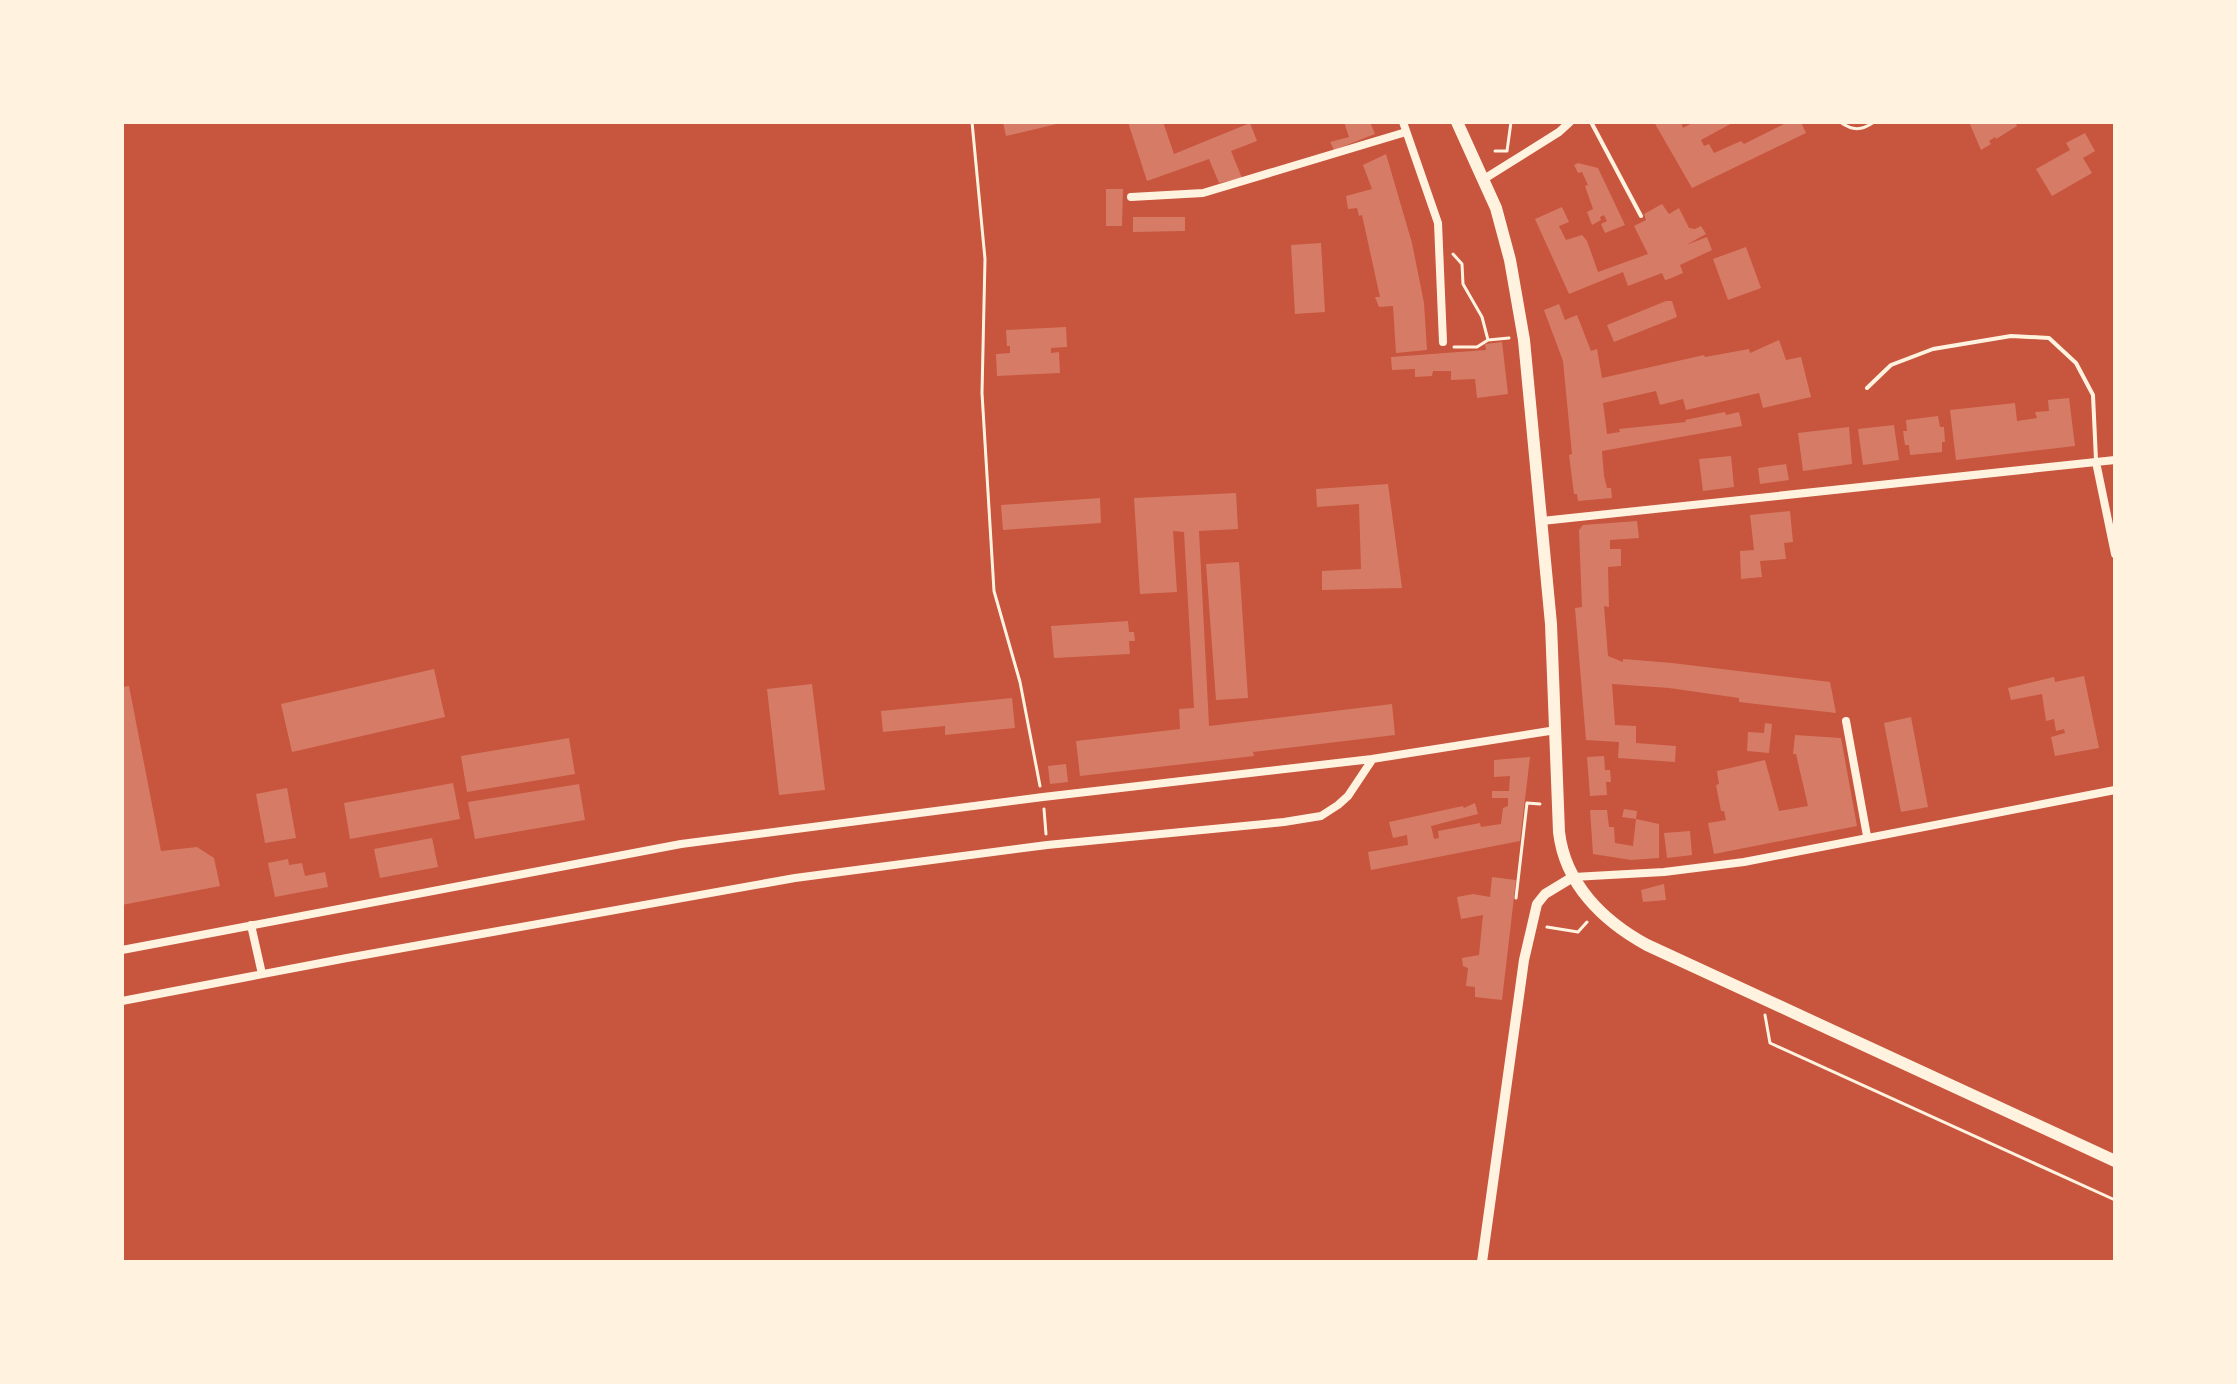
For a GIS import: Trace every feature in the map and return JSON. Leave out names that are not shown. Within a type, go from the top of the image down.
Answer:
[{"type":"main road","points":[[1457,122],[1484,179],[1503,233],[1520,312],[1529,378],[1552,635],[1559,832],[1573,877],[1594,906],[1623,931],[2115,1161]]},
{"type":"street","points":[[1403,122],[1438,223],[1443,342]]},
{"type":"street","points":[[1484,179],[1570,122]]},
{"type":"street","points":[[1131,197],[1203,193],[1406,132]]},
{"type":"street","points":[[1542,521],[2115,460]]},
{"type":"street","points":[[2096,462],[2115,554]]},
{"type":"street","points":[[1846,721],[1867,836]]},
{"type":"street","points":[[122,950],[681,844],[1043,797],[1372,759],[1556,730]]},
{"type":"street","points":[[122,1001],[795,878],[1047,845],[1321,816],[1348,796],[1372,759]]},
{"type":"street","points":[[1482,1262],[1524,960],[1532,916],[1545,894],[1573,877],[1664,872],[1744,862],[2115,790]]},
{"type":"street","points":[[251,925],[262,974]]},
{"type":"lane","points":[[1591,122],[1641,216]]},
{"type":"lane","points":[[1867,388],[1891,365],[1933,349],[2011,336],[2049,338],[2076,363],[2093,395],[2096,462]]},
{"type":"path","points":[[972,122],[985,259],[982,393],[994,591],[1020,682],[1043,797],[1047,845]]},
{"type":"path","points":[[1495,151],[1507,151],[1511,122]]},
{"type":"path","points":[[1840,122],[1852,130],[1874,122]]},
{"type":"path","points":[[1452,254],[1462,264],[1463,284],[1482,317],[1488,340]]},
{"type":"path","points":[[1443,342],[1448,348],[1477,347],[1488,340],[1509,338]]},
{"type":"path","points":[[1516,898],[1527,803],[1540,804]]},
{"type":"path","points":[[1543,926],[1578,932],[1587,922]]},
{"type":"path","points":[[1763,999],[1770,1043],[2115,1200]]},
{"type":"building","points":[[1003,122],[1061,122],[1061,123],[1006,136]]},
{"type":"building","points":[[1128,122],[1163,122],[1174,154],[1250,123],[1257,141],[1231,151],[1242,178],[1219,183],[1209,159],[1147,181]]},
{"type":"building","points":[[1344,122],[1370,122],[1375,134],[1334,150],[1330,142],[1349,137]]},
{"type":"building","points":[[1654,122],[1681,122],[1683,128],[1694,122],[1734,122],[1701,140],[1704,146],[1709,144],[1714,153],[1741,141],[1744,144],[1788,122],[1801,122],[1806,133],[1692,188]]},
{"type":"building","points":[[1969,122],[2015,122],[2017,126],[1989,141],[1991,144],[1981,150]]},
{"type":"building","points":[[2085,133],[2095,151],[2083,158],[2092,173],[2052,196],[2036,169],[2070,150],[2066,143]]},
{"type":"building","points":[[1386,154],[1412,243],[1424,303],[1427,350],[1396,353],[1393,306],[1379,307],[1375,297],[1380,297],[1362,215],[1359,216],[1357,208],[1348,209],[1346,196],[1372,189],[1363,165]]},
{"type":"building","points":[[1578,163],[1598,168],[1625,225],[1605,233],[1601,224],[1607,221],[1604,215],[1592,225],[1587,212],[1593,209],[1585,186],[1588,185],[1582,172],[1578,173],[1574,165]]},
{"type":"building","points":[[1106,189],[1123,189],[1122,226],[1106,226]]},
{"type":"building","points":[[1662,204],[1669,214],[1679,208],[1689,228],[1701,226],[1706,234],[1686,245],[1707,237],[1712,250],[1680,265],[1683,273],[1669,279],[1665,280],[1662,273],[1628,286],[1623,272],[1569,294],[1535,219],[1562,207],[1569,222],[1559,226],[1566,240],[1582,235],[1598,272],[1648,254],[1634,226],[1646,220],[1644,214]]},
{"type":"building","points":[[1133,217],[1185,217],[1185,231],[1133,232]]},
{"type":"building","points":[[1321,243],[1325,312],[1295,314],[1291,245]]},
{"type":"building","points":[[1746,247],[1761,288],[1728,300],[1713,259]]},
{"type":"building","points":[[1672,301],[1677,317],[1614,342],[1607,325]]},
{"type":"building","points":[[1559,304],[1565,320],[1577,315],[1591,351],[1597,349],[1602,378],[1704,355],[1749,349],[1750,353],[1779,340],[1786,360],[1801,357],[1811,397],[1763,408],[1759,393],[1686,410],[1683,399],[1660,405],[1656,391],[1603,403],[1607,434],[1620,432],[1619,429],[1686,422],[1725,412],[1726,415],[1739,412],[1742,426],[1602,451],[1604,476],[1607,488],[1611,488],[1612,498],[1578,501],[1577,494],[1574,494],[1569,455],[1572,454],[1563,361],[1544,310]]},
{"type":"building","points":[[1066,327],[1067,347],[1051,348],[1051,353],[1059,352],[1060,373],[997,376],[996,354],[1010,353],[1006,330]]},
{"type":"building","points":[[1502,342],[1508,394],[1477,398],[1475,379],[1451,380],[1451,371],[1433,371],[1432,376],[1415,377],[1415,369],[1392,370],[1391,357],[1486,350],[1485,344]]},
{"type":"building","points":[[2069,398],[2075,446],[1956,460],[1950,410],[2015,403],[2017,421],[2037,418],[2035,412],[2049,411],[2048,400]]},
{"type":"building","points":[[1938,416],[1940,427],[1944,427],[1942,452],[1910,455],[1903,431],[1907,431],[1906,420]]},
{"type":"building","points":[[1894,425],[1899,460],[1863,465],[1858,429]]},
{"type":"building","points":[[1849,427],[1852,464],[1803,471],[1798,433]]},
{"type":"building","points":[[1731,456],[1734,487],[1703,491],[1699,459]]},
{"type":"building","points":[[1786,464],[1789,480],[1760,484],[1758,468]]},
{"type":"building","points":[[1388,484],[1402,588],[1322,590],[1322,571],[1361,569],[1359,504],[1317,507],[1316,489]]},
{"type":"building","points":[[1236,493],[1238,529],[1199,531],[1209,726],[1392,704],[1395,735],[1253,752],[1254,756],[1080,776],[1076,741],[1180,729],[1179,709],[1194,708],[1184,532],[1173,531],[1177,592],[1140,594],[1134,498]]},
{"type":"building","points":[[1100,498],[1101,523],[1003,530],[1001,505]]},
{"type":"building","points":[[1790,511],[1793,542],[1784,543],[1786,559],[1760,561],[1762,577],[1741,579],[1740,551],[1754,550],[1750,515]]},
{"type":"building","points":[[1637,521],[1639,538],[1610,540],[1610,549],[1621,549],[1621,566],[1608,567],[1609,607],[1604,606],[1608,656],[1623,662],[1623,659],[1672,663],[1830,682],[1836,713],[1739,702],[1739,698],[1669,688],[1612,684],[1615,725],[1636,726],[1636,743],[1676,746],[1675,762],[1618,758],[1619,742],[1586,740],[1575,608],[1582,607],[1579,530],[1583,525]]},
{"type":"building","points":[[1239,562],[1248,698],[1216,700],[1206,564]]},
{"type":"building","points":[[1128,621],[1129,632],[1134,632],[1135,641],[1129,641],[1130,654],[1054,658],[1051,626]]},
{"type":"building","points":[[434,669],[445,717],[292,752],[281,704]]},
{"type":"building","points":[[2084,676],[2099,748],[2055,756],[2051,737],[2065,733],[2064,729],[2056,731],[2054,719],[2046,721],[2042,694],[2011,700],[2008,688],[2054,677],[2055,682]]},
{"type":"building","points":[[812,684],[825,790],[779,795],[767,689]]},
{"type":"building","points":[[129,686],[161,851],[197,847],[214,858],[220,886],[122,905],[122,687]]},
{"type":"building","points":[[1012,698],[1015,728],[945,735],[945,726],[883,732],[881,711]]},
{"type":"building","points":[[1911,717],[1928,807],[1901,812],[1884,723]]},
{"type":"building","points":[[1765,723],[1772,724],[1769,753],[1747,751],[1748,732],[1764,733]]},
{"type":"building","points":[[1795,735],[1841,738],[1857,826],[1714,854],[1708,823],[1726,820],[1716,785],[1719,784],[1717,771],[1765,760],[1779,811],[1808,806],[1796,754],[1793,754]]},
{"type":"building","points":[[569,738],[575,774],[467,792],[461,756]]},
{"type":"building","points":[[1604,756],[1605,770],[1610,770],[1611,782],[1606,782],[1607,795],[1590,796],[1587,757]]},
{"type":"building","points":[[1530,757],[1520,841],[1371,870],[1368,852],[1408,845],[1407,835],[1393,838],[1389,822],[1464,808],[1475,803],[1478,814],[1431,826],[1434,839],[1439,838],[1438,831],[1480,823],[1481,827],[1501,824],[1508,798],[1492,798],[1492,791],[1509,791],[1510,776],[1494,777],[1494,760]]},
{"type":"building","points":[[1066,764],[1068,782],[1050,784],[1048,766]]},
{"type":"building","points":[[453,783],[460,819],[350,839],[344,803]]},
{"type":"building","points":[[579,784],[585,820],[475,839],[468,802]]},
{"type":"building","points":[[287,788],[296,838],[265,843],[256,794]]},
{"type":"building","points":[[1624,809],[1637,811],[1636,819],[1622,817]]},
{"type":"building","points":[[1590,810],[1607,810],[1609,827],[1614,827],[1615,843],[1633,846],[1636,819],[1659,824],[1659,858],[1631,860],[1593,854]]},
{"type":"building","points":[[1690,831],[1692,855],[1667,858],[1664,833]]},
{"type":"building","points":[[432,838],[438,867],[380,878],[374,849]]},
{"type":"building","points":[[288,859],[289,865],[302,863],[305,876],[325,872],[328,887],[275,897],[268,863]]},
{"type":"building","points":[[1492,877],[1516,880],[1502,1000],[1475,997],[1475,987],[1466,986],[1468,968],[1463,966],[1462,958],[1479,955],[1483,915],[1461,919],[1457,897],[1473,894],[1490,897]]},
{"type":"building","points":[[1664,884],[1666,900],[1643,902],[1641,890]]}]
